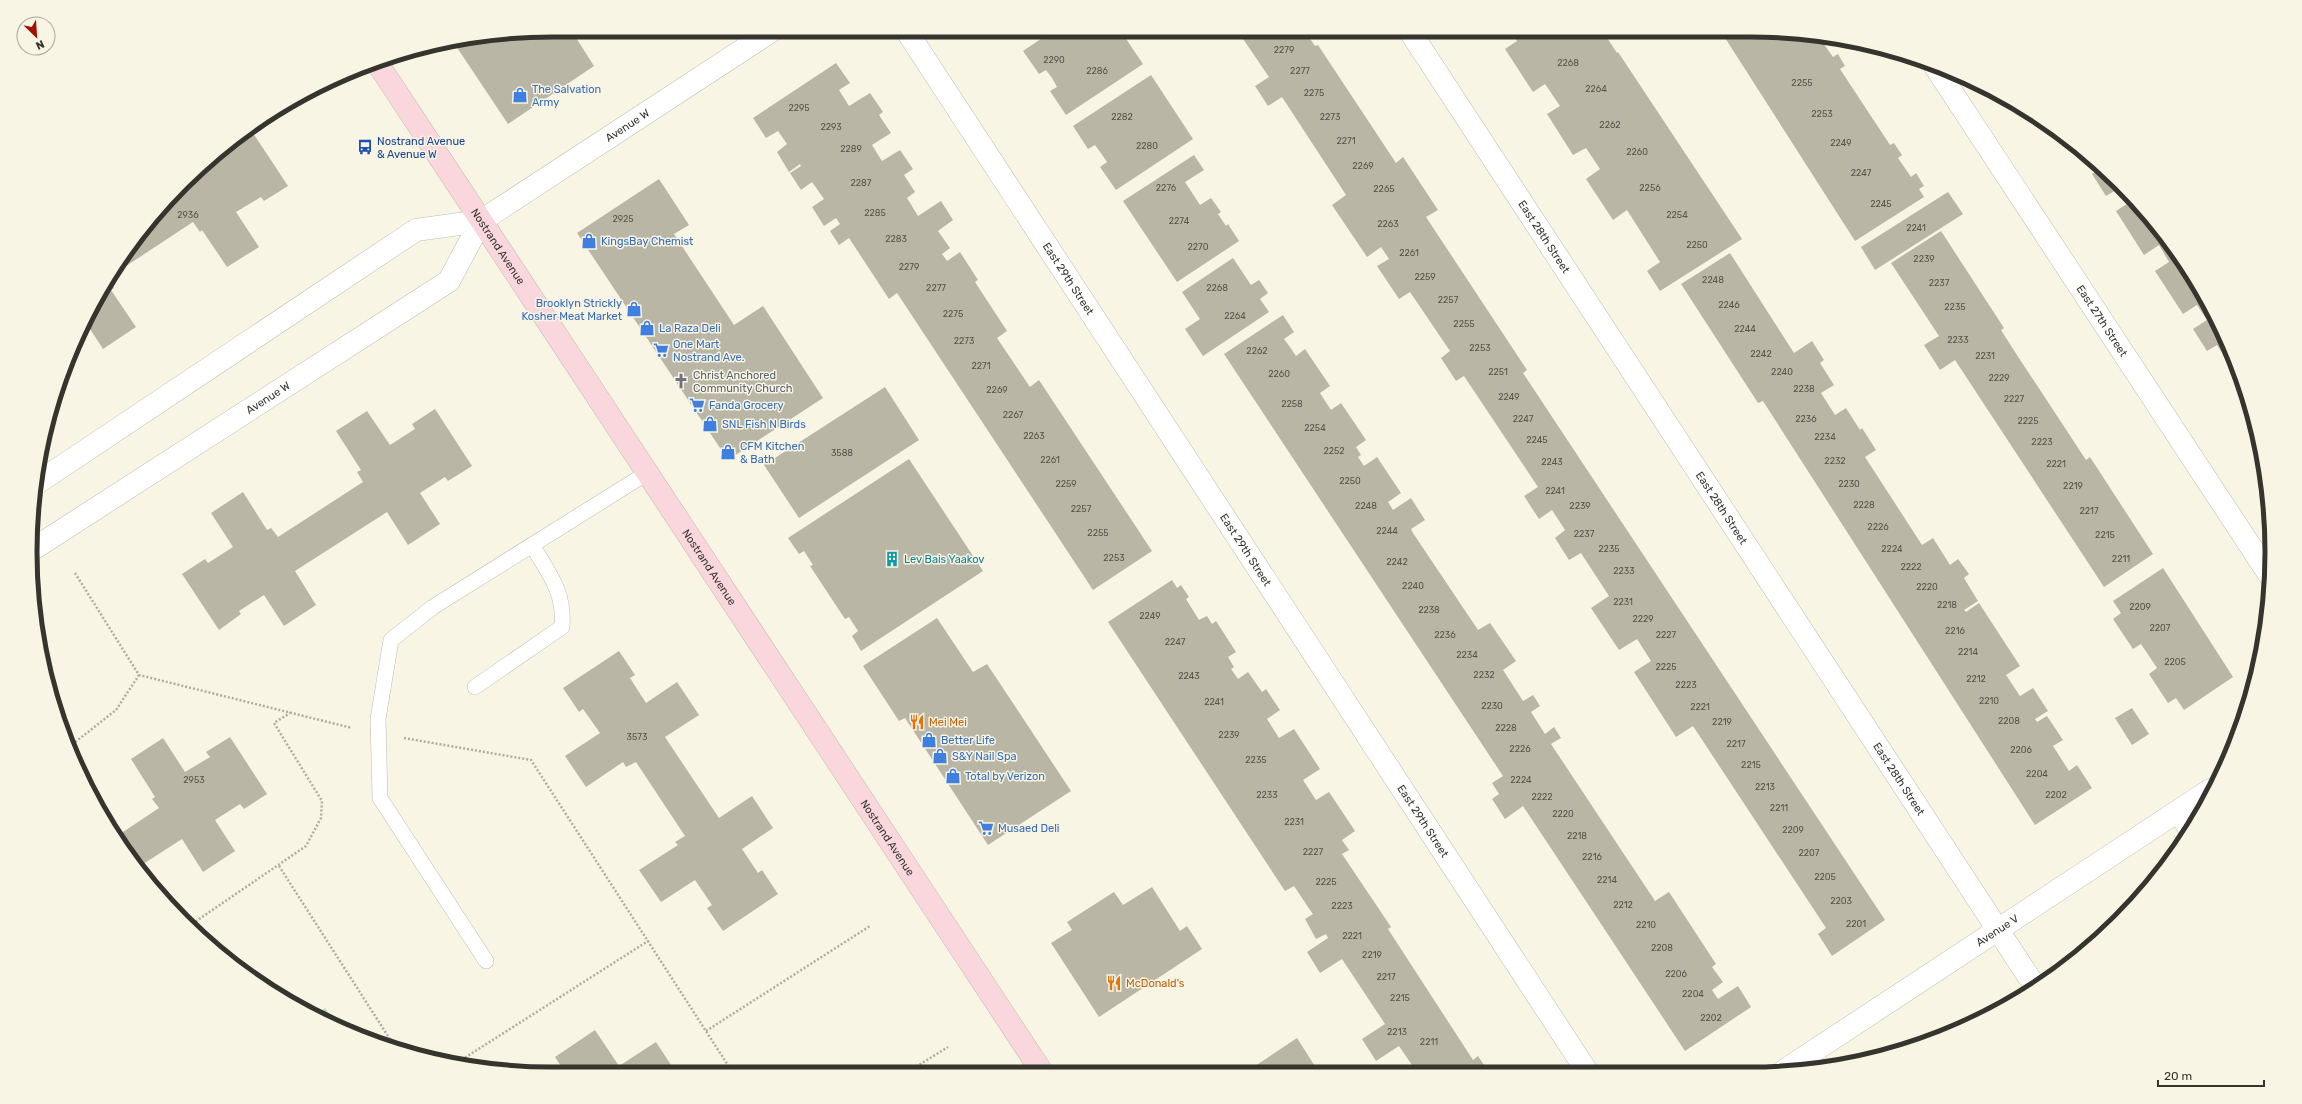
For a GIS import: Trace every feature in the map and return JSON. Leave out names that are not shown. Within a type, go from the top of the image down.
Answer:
[{"type":"main road","name":"Nostrand Avenue","points":[[380,66],[1039,1067]]},
{"type":"street","name":"Avenue W","points":[[42,480],[416,230],[481,221],[762,37]]},
{"type":"street","name":"East 29th Street","points":[[911,37],[1584,1067]]},
{"type":"street","name":"East 28th Street","points":[[1414,37],[2032,983]]},
{"type":"street","name":"East 27th Street","points":[[1939,73],[2265,568]]},
{"type":"street","name":"Avenue W","points":[[37,546],[448,280],[481,221]]},
{"type":"street","name":"Avenue V","points":[[1792,1065],[1998,930],[2181,822],[2202,799]]},
{"type":"lane","points":[[486,961],[380,798],[377,734],[391,640],[433,607],[647,473]]},
{"type":"lane","points":[[475,687],[562,627],[563,612],[561,596],[532,545]]},
{"type":"path","points":[[75,573],[139,675],[377,734],[531,760],[729,1067]]},
{"type":"path","points":[[74,743],[116,710],[139,675]]},
{"type":"path","points":[[195,922],[279,866],[306,846],[321,818],[322,800],[274,723],[291,712]]},
{"type":"path","points":[[279,866],[391,1041]]},
{"type":"path","points":[[706,1031],[870,926]]},
{"type":"path","points":[[463,1059],[648,941]]},
{"type":"path","points":[[916,1067],[948,1047]]},
{"type":"green space","points":[[325,1008],[331,1017],[324,1014],[320,1012]]},
{"type":"building","name":"The Salvation Army","points":[[575,37],[594,66],[508,124],[456,46],[485,41],[518,38]]},
{"type":"building","points":[[1044,37],[1125,37],[1143,64],[1066,115],[1050,91],[1057,87],[1052,78],[1046,70],[1039,74],[1023,51]]},
{"type":"building","points":[[1242,37],[1309,37],[1315,46],[1318,45],[1396,163],[1403,157],[1438,210],[1426,217],[1527,370],[1523,373],[1885,920],[1832,956],[1818,934],[1826,928],[1693,726],[1676,737],[1634,672],[1651,661],[1637,639],[1619,650],[1591,608],[1609,596],[1581,553],[1569,560],[1555,538],[1565,530],[1552,510],[1539,519],[1524,496],[1538,487],[1464,376],[1456,381],[1441,358],[1450,351],[1410,292],[1399,299],[1377,266],[1389,259],[1381,247],[1367,257],[1332,205],[1346,195],[1282,97],[1268,106],[1255,86],[1269,77]]},
{"type":"building","points":[[1514,37],[1607,37],[1742,239],[1660,291],[1647,271],[1660,262],[1627,210],[1613,220],[1586,179],[1600,169],[1586,148],[1573,155],[1547,114],[1560,106],[1545,84],[1533,92],[1505,49],[1517,41]]},
{"type":"building","points":[[1724,37],[1784,38],[1822,42],[1833,57],[1838,54],[1845,66],[1840,69],[1890,145],[1894,143],[1902,155],[1898,158],[1911,177],[1916,173],[1924,186],[1919,189],[1924,197],[1855,241]]},
{"type":"building","points":[[836,63],[850,83],[839,90],[849,106],[870,93],[883,112],[879,115],[891,133],[872,145],[882,161],[900,150],[913,169],[904,175],[915,192],[907,198],[918,216],[941,201],[953,220],[938,231],[950,248],[942,254],[947,261],[960,252],[978,280],[975,282],[1007,331],[997,338],[1030,387],[1039,380],[1152,551],[1093,590],[897,293],[889,299],[849,238],[839,245],[830,231],[840,224],[836,218],[824,226],[812,207],[824,199],[812,182],[801,190],[790,173],[801,166],[800,164],[789,172],[777,152],[787,144],[778,131],[766,138],[753,118]]},
{"type":"building","points":[[1151,75],[1193,139],[1116,190],[1100,167],[1107,162],[1101,153],[1095,145],[1088,149],[1073,126]]},
{"type":"building","points":[[253,133],[288,186],[264,201],[261,197],[236,212],[259,247],[227,267],[202,230],[200,232],[193,222],[122,268],[143,238],[188,188],[212,165],[238,143]]},
{"type":"building","points":[[1194,155],[1204,170],[1185,182],[1200,205],[1211,198],[1221,212],[1218,214],[1226,226],[1228,224],[1239,241],[1177,282],[1123,201]]},
{"type":"building","points":[[2096,171],[2116,190],[2106,196],[2092,174]]},
{"type":"building","points":[[659,179],[689,225],[674,234],[734,325],[763,306],[823,398],[731,458],[728,455],[726,457],[577,233]]},
{"type":"building","points":[[1948,192],[1963,214],[1875,270],[1861,247]]},
{"type":"building","points":[[2128,203],[2159,238],[2196,295],[2212,324],[2230,366],[2217,345],[2207,351],[2193,329],[2207,320],[2197,305],[2183,314],[2155,271],[2169,262],[2159,245],[2144,255],[2116,211]]},
{"type":"building","points":[[1941,231],[2004,328],[2001,330],[2015,352],[2086,460],[2090,457],[2153,554],[2104,587],[1955,360],[1940,370],[1924,345],[1939,336],[1891,263]]},
{"type":"building","points":[[1730,253],[1794,353],[1812,341],[1824,360],[1820,363],[1834,385],[1821,393],[1835,415],[1846,408],[1860,430],[1862,428],[1876,450],[1865,457],[1922,545],[1933,538],[1950,565],[1958,559],[1969,574],[1964,578],[1978,601],[1964,610],[1966,612],[1979,603],[2020,666],[2006,675],[2020,696],[2033,688],[2048,711],[2035,719],[2037,722],[2047,716],[2063,740],[2053,746],[2069,771],[2077,765],[2092,788],[2035,825],[1763,401],[1758,403],[1681,284]]},
{"type":"building","points":[[1233,258],[1251,285],[1259,280],[1268,293],[1260,299],[1269,312],[1203,356],[1185,329],[1200,319],[1182,292]]},
{"type":"building","points":[[112,285],[114,288],[111,290],[136,327],[103,349],[89,327]]},
{"type":"building","points":[[1283,315],[1294,332],[1284,339],[1296,356],[1305,349],[1330,386],[1320,393],[1331,410],[1341,403],[1366,440],[1356,447],[1361,455],[1358,457],[1364,466],[1377,457],[1401,493],[1388,502],[1393,510],[1411,498],[1425,520],[1411,529],[1413,533],[1478,630],[1490,623],[1516,661],[1503,670],[1523,701],[1533,695],[1540,706],[1531,712],[1545,734],[1554,727],[1561,738],[1551,744],[1655,901],[1669,892],[1716,964],[1712,967],[1723,982],[1712,990],[1718,999],[1738,986],[1751,1007],[1685,1051],[1523,806],[1505,819],[1492,799],[1499,794],[1492,783],[1503,776],[1224,354]]},
{"type":"building","points":[[885,387],[919,440],[799,518],[764,465]]},
{"type":"building","points":[[435,409],[472,466],[448,481],[445,477],[420,493],[440,524],[408,545],[387,512],[295,571],[316,605],[284,626],[264,595],[239,611],[241,614],[219,630],[182,574],[205,559],[208,563],[233,547],[211,513],[243,492],[267,530],[271,528],[278,537],[363,482],[357,472],[361,470],[336,431],[367,411],[390,445],[415,429],[412,424]]},
{"type":"building","name":"Lev Bais Yaakov","points":[[909,459],[983,571],[861,651],[852,636],[858,631],[849,617],[845,619],[810,566],[813,565],[804,551],[799,554],[788,538]]},
{"type":"building","points":[[2163,568],[2233,677],[2184,710],[2176,698],[2168,703],[2149,674],[2157,668],[2141,644],[2133,649],[2113,619],[2121,613],[2113,601]]},
{"type":"building","points":[[1172,580],[1177,588],[1181,585],[1189,597],[1186,599],[1199,620],[1207,616],[1212,624],[1216,621],[1236,652],[1228,657],[1234,667],[1231,669],[1238,679],[1248,672],[1262,692],[1266,689],[1280,710],[1267,719],[1279,738],[1294,729],[1320,769],[1303,780],[1316,800],[1329,792],[1355,831],[1342,840],[1349,850],[1342,854],[1391,927],[1388,929],[1473,1060],[1478,1056],[1485,1067],[1413,1067],[1399,1046],[1376,1061],[1362,1039],[1385,1024],[1342,959],[1320,973],[1307,952],[1328,938],[1326,934],[1316,939],[1305,919],[1313,914],[1294,886],[1285,891],[1108,622]]},
{"type":"building","points":[[937,618],[973,672],[987,664],[1071,791],[988,845],[905,718],[899,721],[863,666]]},
{"type":"building","points":[[619,651],[635,675],[630,678],[646,703],[677,682],[699,715],[665,737],[719,818],[752,796],[773,828],[742,849],[758,873],[762,870],[778,894],[723,931],[707,908],[712,905],[695,880],[661,902],[639,870],[678,845],[675,842],[685,836],[636,762],[626,767],[623,762],[586,787],[565,756],[600,733],[583,709],[579,712],[563,688]]},
{"type":"building","points":[[2132,708],[2149,734],[2132,745],[2115,718]]},
{"type":"building","points":[[230,737],[267,794],[244,809],[240,804],[215,820],[235,851],[203,872],[182,839],[142,865],[121,833],[159,808],[152,799],[155,797],[131,759],[163,738],[185,772],[210,757],[206,752]]},
{"type":"building","name":"McDonald's","points":[[1152,887],[1180,931],[1187,926],[1202,949],[1099,1017],[1051,943],[1072,930],[1067,922],[1114,892],[1123,905]]},
{"type":"building","points":[[595,1030],[619,1066],[656,1042],[672,1067],[561,1067],[555,1057]]},
{"type":"building","points":[[1297,1038],[1315,1067],[1254,1067]]},
{"type":"place","name":"The Salvation Army","points":[[520,95]]},
{"type":"place","name":"Nostrand Avenue & Avenue W","points":[[365,147]]},
{"type":"place","name":"KingsBay Chemist","points":[[589,241]]},
{"type":"place","name":"Brooklyn Strickly Kosher Meat Market","points":[[634,309]]},
{"type":"place","name":"La Raza Deli","points":[[647,328]]},
{"type":"place","name":"One Mart Nostrand Ave.","points":[[661,350]]},
{"type":"place","name":"Christ Anchored Community Church","points":[[681,381]]},
{"type":"place","name":"Fanda Grocery","points":[[697,405]]},
{"type":"place","name":"SNL Fish N Birds","points":[[710,424]]},
{"type":"place","name":"CFM Kitchen & Bath","points":[[728,452]]},
{"type":"place","name":"Lev Bais Yaakov","points":[[892,559]]},
{"type":"place","name":"Mei Mei","points":[[917,722]]},
{"type":"place","name":"Better Life","points":[[929,740]]},
{"type":"place","name":"S&Y Nail Spa","points":[[940,756]]},
{"type":"place","name":"Total by Verizon","points":[[953,776]]},
{"type":"place","name":"Musaed Deli","points":[[986,828]]},
{"type":"place","name":"McDonald's","points":[[1114,983]]}]
